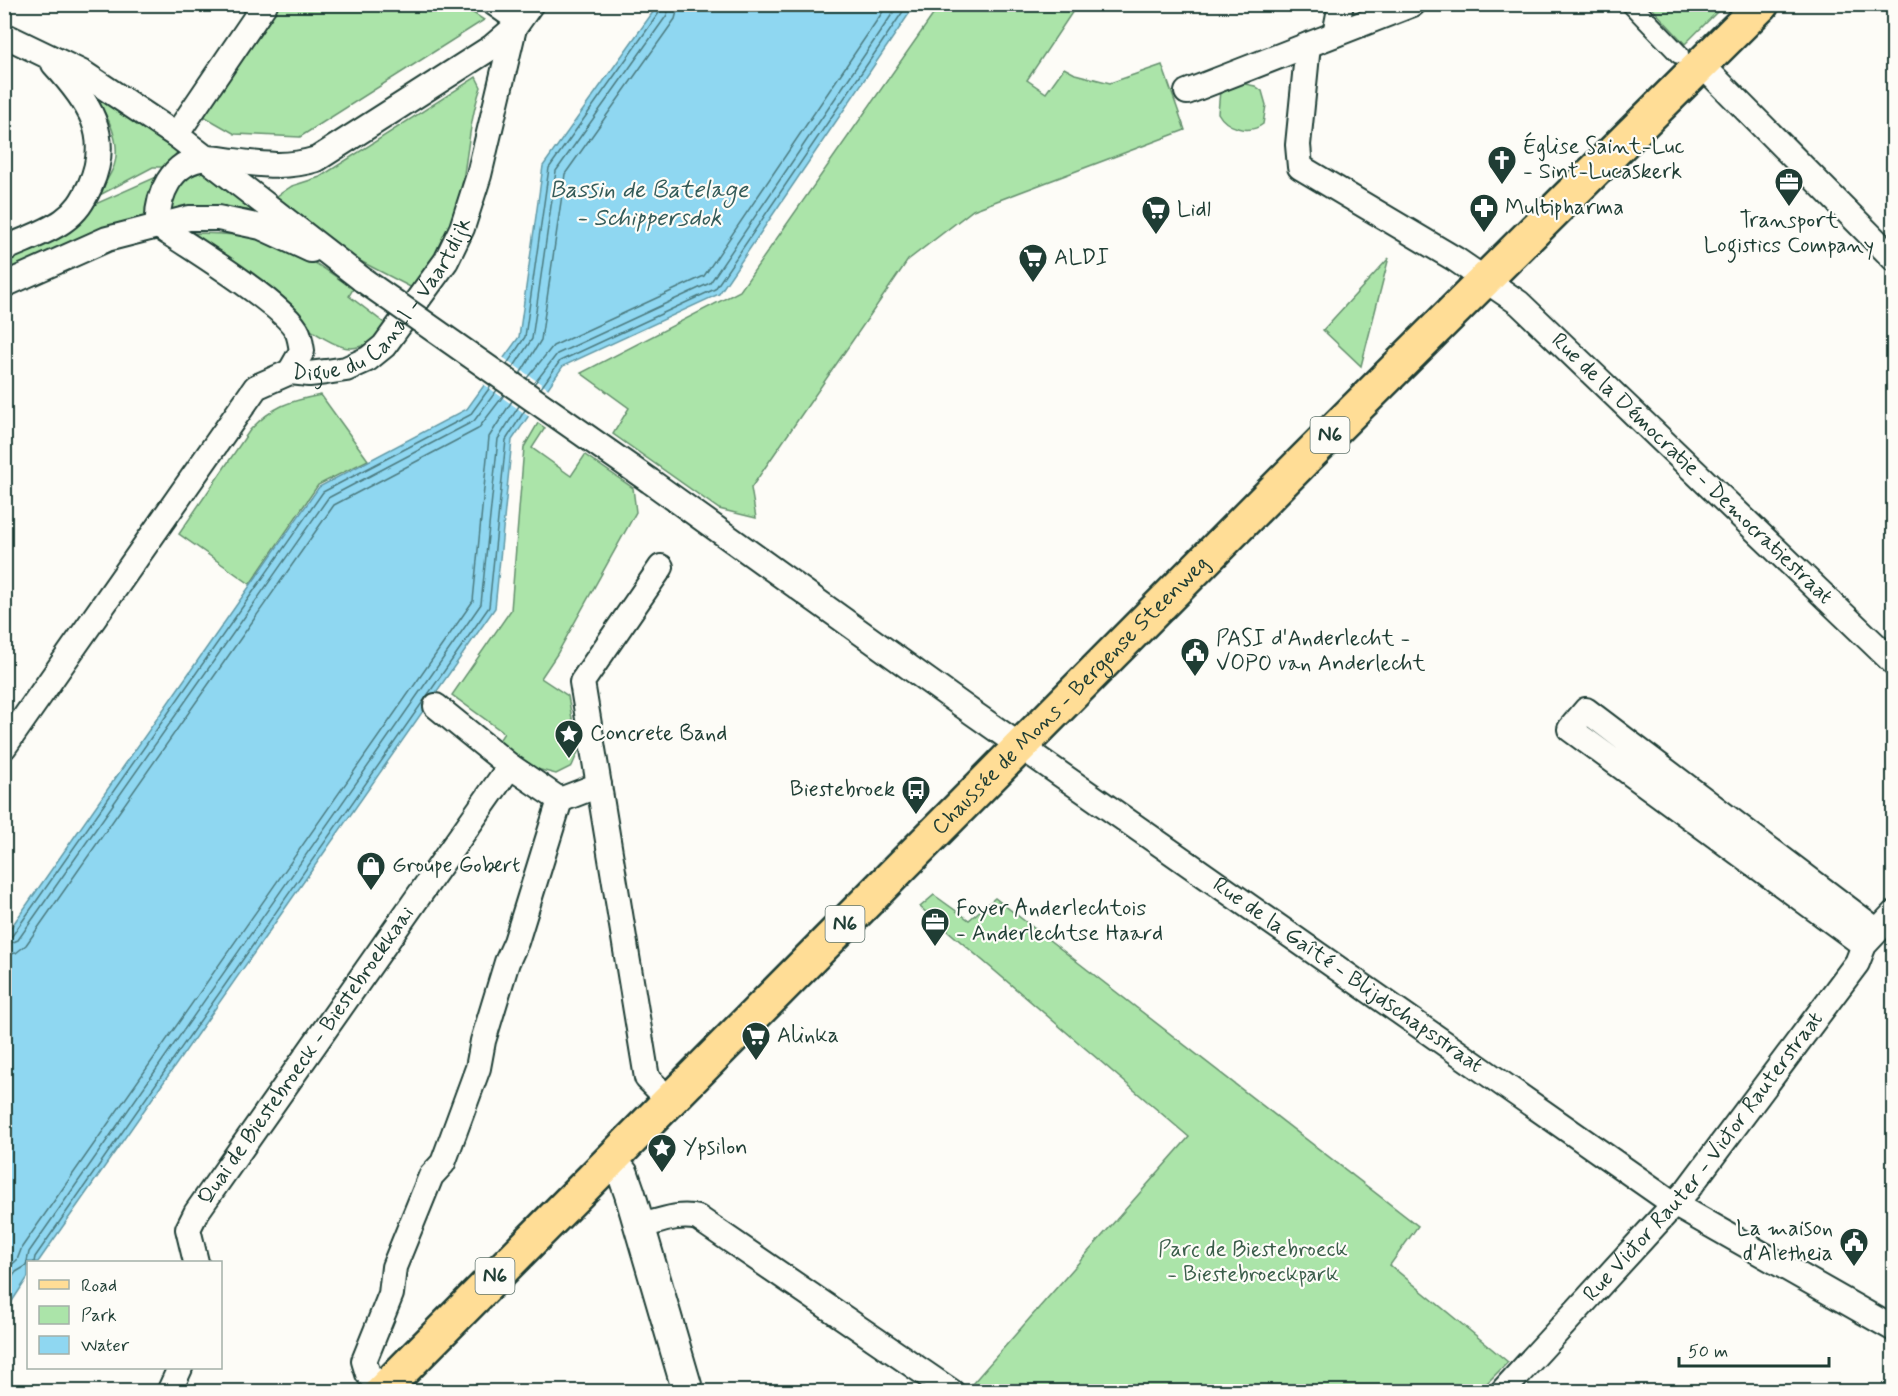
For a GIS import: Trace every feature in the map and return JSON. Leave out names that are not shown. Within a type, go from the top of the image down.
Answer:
[{"type":"main road","name":"Chaussée de Mons - Bergense Steenweg","points":[[382,1390],[1486,280],[1690,60],[1762,4]]},
{"type":"street","points":[[176,135],[265,4]]},
{"type":"street","points":[[158,226],[159,201],[164,189],[176,172],[189,163],[206,158],[269,165],[298,165],[317,159],[492,47],[520,18],[490,4]]},
{"type":"street","points":[[1335,34],[1341,4]]},
{"type":"street","points":[[1187,92],[1413,4]]},
{"type":"street","points":[[1631,4],[1893,259]]},
{"type":"street","name":"Digue du Canal - Vaartdijk","points":[[4,747],[256,387],[290,372],[326,372],[346,369],[368,359],[384,346],[446,261],[462,228],[479,175],[520,18]]},
{"type":"street","points":[[4,35],[83,73],[176,135],[354,273]]},
{"type":"street","name":"Rue de la Démocratie - Democratiestraat","points":[[1308,45],[1299,167],[1455,259],[1519,303],[1893,663]]},
{"type":"street","points":[[4,249],[61,223],[80,207],[97,170],[100,147],[94,118],[78,90],[49,57]]},
{"type":"street","points":[[4,285],[107,239],[189,218],[218,218],[261,227],[354,273]]},
{"type":"street","points":[[158,226],[232,275],[278,311],[298,331],[302,351],[290,372]]},
{"type":"street","name":"Rue de la Gaîté - Blijdschapsstraat","points":[[354,273],[650,481],[1021,747],[1674,1204],[1893,1329]]},
{"type":"street","points":[[661,567],[582,682],[647,1078],[669,1100]]},
{"type":"street","points":[[436,706],[510,766],[560,800]]},
{"type":"street","points":[[1586,710],[1870,938],[1570,729],[1586,710]]},
{"type":"street","name":"Quai de Biestebroeck - Biestebroekkaai","points":[[196,1261],[188,1229],[196,1213],[510,766]]},
{"type":"street","points":[[560,800],[599,784]]},
{"type":"street","points":[[382,1390],[368,1374],[364,1362],[391,1294],[394,1267],[431,1176],[443,1163],[478,1068],[483,1041],[507,962],[516,942],[560,800]]},
{"type":"street","name":"Rue Victor Rauter - Victor Rauterstraat","points":[[1502,1392],[1674,1204],[1857,963],[1870,938],[1893,913]]},
{"type":"street","points":[[610,1160],[623,1174],[641,1226],[688,1392]]},
{"type":"street","points":[[641,1226],[676,1216],[687,1215],[698,1218],[952,1392]]},
{"type":"street","points":[[169,1392],[180,1369]]},
{"type":"green space","points":[[277,5],[461,5],[484,20],[300,137],[235,134],[200,114]]},
{"type":"green space","points":[[940,5],[1077,5],[1027,80],[1046,93],[1064,68],[1075,74],[1110,83],[1162,65],[1185,130],[973,210],[908,260],[751,488],[756,518],[719,509],[613,434],[629,408],[581,373],[740,291]]},
{"type":"green space","points":[[1649,5],[1724,5],[1685,44]]},
{"type":"green space","points":[[476,77],[481,87],[473,115],[456,212],[442,247],[418,291],[341,251],[274,198],[292,186],[320,177]]},
{"type":"green space","points":[[1240,83],[1255,86],[1262,91],[1266,105],[1263,124],[1251,129],[1232,126],[1226,123],[1218,113],[1220,90]]},
{"type":"green space","points":[[86,87],[179,150],[166,167],[153,167],[98,196],[114,166],[116,145],[105,113]]},
{"type":"green space","points":[[207,171],[252,202],[263,218],[247,210],[226,207],[169,210],[170,202],[180,183]]},
{"type":"green space","points":[[161,175],[147,203],[150,216],[5,278],[4,256],[83,219],[93,205]]},
{"type":"green space","points":[[191,233],[259,239],[295,252],[353,289],[349,296],[392,329],[362,346],[351,348],[337,345],[317,334],[270,300]]},
{"type":"green space","points":[[1389,258],[1388,261],[1361,366],[1323,330]]},
{"type":"green space","points":[[321,395],[368,460],[318,485],[250,584],[179,534],[250,430],[266,415],[282,406]]},
{"type":"green space","points":[[538,423],[545,428],[532,448],[571,476],[585,455],[633,488],[636,512],[557,654],[541,678],[568,696],[578,752],[572,766],[556,774],[537,769],[498,742],[504,733],[452,695],[511,610],[524,447]]},
{"type":"green space","name":"Parc de Biestebroeck - Biestebroeckpark","points":[[934,895],[969,920],[995,898],[1418,1226],[1390,1265],[1508,1362],[1478,1392],[986,1392],[972,1384],[1189,1137],[920,907]]},
{"type":"water","name":"Bassin de Batelage - Schippersdok","points":[[658,5],[915,5],[719,294],[563,366],[512,440],[495,608],[39,1261],[27,1261],[27,1279],[5,1312],[5,936],[319,487],[467,409],[519,337],[543,166]]},
{"type":"pier","points":[[501,356],[550,390],[531,418],[482,383]]},
{"type":"place","name":"Église Saint-Luc - Sint-Lucaskerk","points":[[1502,186]]},
{"type":"place","name":"Transport Logistics Company","points":[[1789,208]]},
{"type":"place","name":"Multipharma","points":[[1484,234]]},
{"type":"place","name":"Lidl","points":[[1156,236]]},
{"type":"place","name":"ALDI","points":[[1033,284]]},
{"type":"place","name":"PASI d'Anderlecht - VOPO van Anderlecht","points":[[1195,678]]},
{"type":"place","name":"Concrete Band","points":[[569,760]]},
{"type":"place","name":"Biestebroek","points":[[916,816]]},
{"type":"place","name":"Groupe Gobert","points":[[371,892]]},
{"type":"place","name":"Foyer Anderlechtois - Anderlechtse Haard","points":[[935,948]]},
{"type":"place","name":"Alinka","points":[[756,1062]]},
{"type":"place","name":"Ypsilon","points":[[662,1174]]},
{"type":"place","name":"La maison d'Aletheia","points":[[1854,1268]]}]
